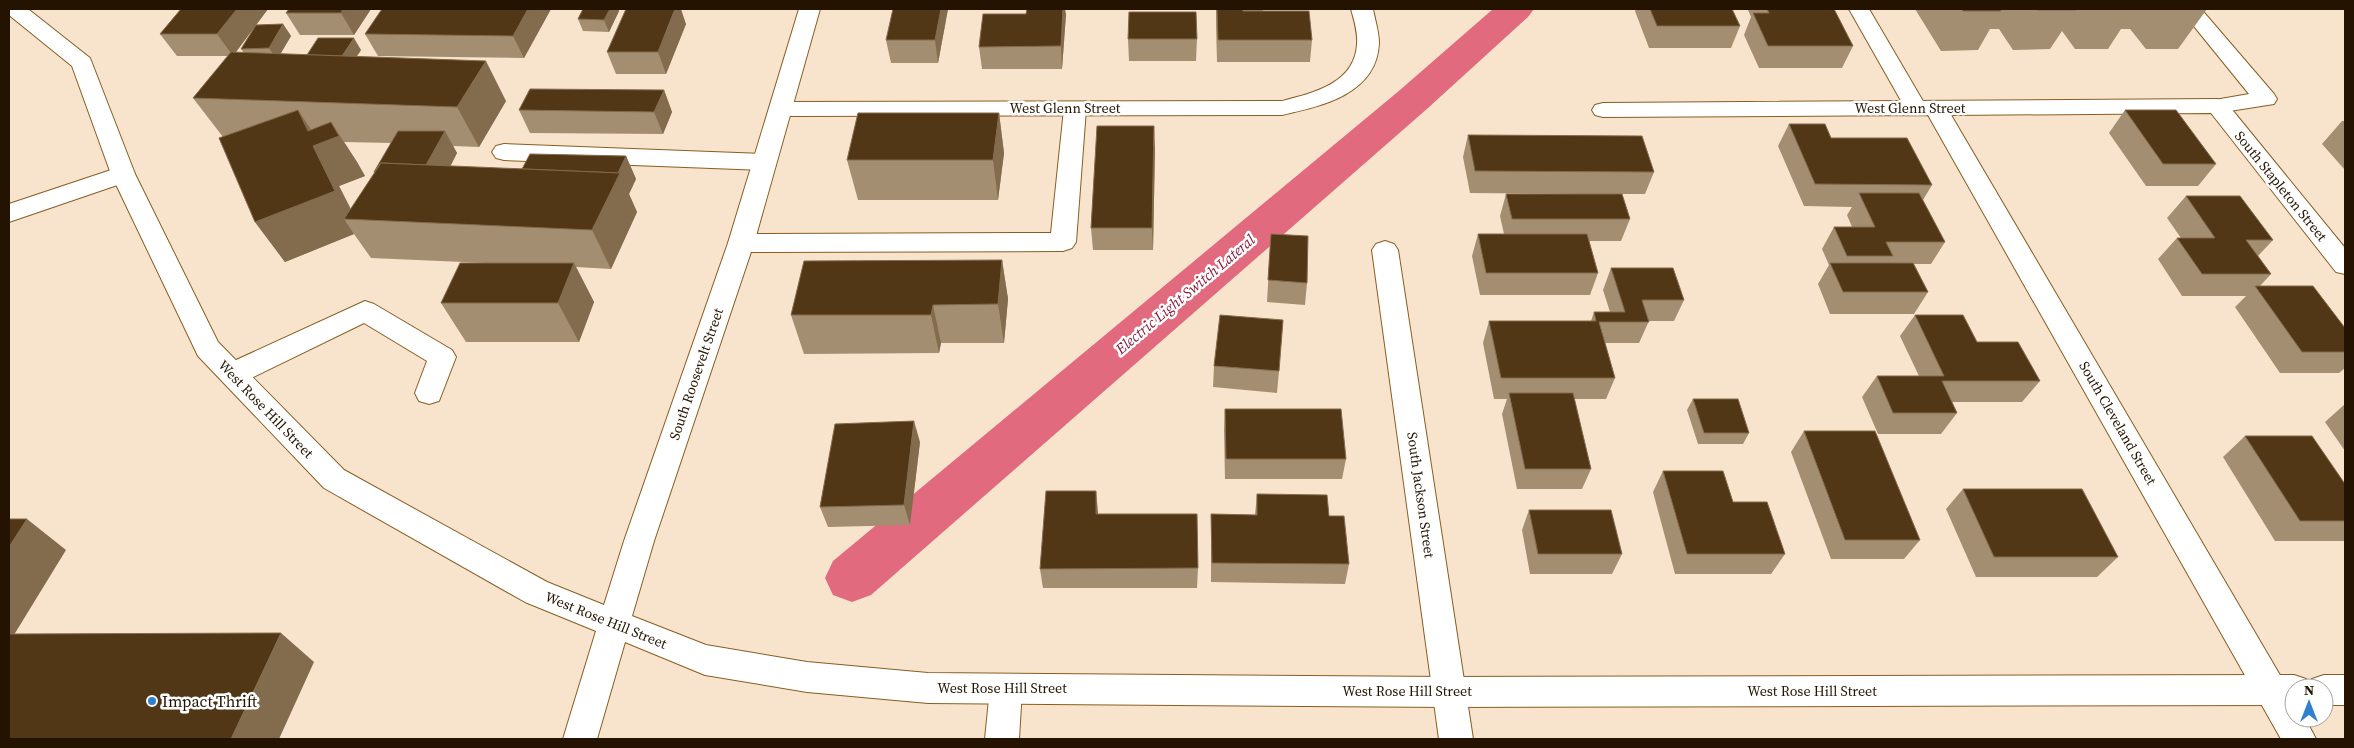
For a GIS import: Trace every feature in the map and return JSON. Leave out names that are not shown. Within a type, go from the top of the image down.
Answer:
[{"type":"street","name":"West Rose Hill Street","points":[[15,9],[82,63],[123,174],[208,348],[334,479],[536,592],[705,660],[806,677],[928,688],[1449,692],[2282,690]]},
{"type":"street","name":"South Roosevelt Street","points":[[580,739],[639,541],[741,244],[810,9]]},
{"type":"street","name":"West Glenn Street","points":[[781,109],[1282,108],[1318,100],[1346,85],[1362,68],[1368,45],[1362,9]]},
{"type":"street","name":"South Cleveland Street","points":[[1859,9],[1926,108],[2282,690],[2299,739]]},
{"type":"street","name":"West Glenn Street","points":[[1603,110],[2217,106],[2266,99],[2190,9]]},
{"type":"street","name":"South Stapleton Street","points":[[2217,106],[2345,265]]},
{"type":"street","points":[[741,244],[1063,242],[1075,108]]},
{"type":"street","points":[[504,152],[764,162]]},
{"type":"street","points":[[9,213],[123,174]]},
{"type":"street","name":"South Jackson Street","points":[[1385,250],[1456,739]]},
{"type":"street","points":[[233,374],[365,311],[442,357],[429,392]]},
{"type":"street","points":[[1002,739],[1006,688]]},
{"type":"building","points":[[181,9],[237,9],[217,34],[160,34]]},
{"type":"building","points":[[289,9],[343,9],[341,13],[286,13]]},
{"type":"building","points":[[382,9],[528,9],[513,36],[365,34]]},
{"type":"building","points":[[583,9],[610,9],[604,20],[578,19]]},
{"type":"building","points":[[626,9],[675,9],[658,52],[607,52]]},
{"type":"building","points":[[893,9],[941,9],[935,40],[886,40]]},
{"type":"building","points":[[1027,9],[1063,9],[1061,46],[979,47],[983,14],[1026,14]]},
{"type":"building","points":[[1217,9],[1309,11],[1312,40],[1218,40]]},
{"type":"building","points":[[1650,9],[1732,9],[1740,26],[1657,26]]},
{"type":"building","points":[[1767,9],[1834,9],[1853,46],[1768,46],[1753,13],[1769,13]]},
{"type":"building","points":[[1961,9],[2000,9],[2001,11],[1963,11]]},
{"type":"building","points":[[2075,9],[2076,10],[2037,10]]},
{"type":"building","points":[[1129,12],[1196,12],[1197,39],[1128,39]]},
{"type":"building","points":[[283,24],[269,48],[241,49],[256,25]]},
{"type":"building","points":[[318,38],[354,38],[342,56],[307,55]]},
{"type":"building","points":[[231,52],[486,61],[457,107],[193,98]]},
{"type":"building","points":[[530,89],[664,90],[654,112],[519,110]]},
{"type":"building","points":[[298,110],[308,131],[331,122],[339,136],[313,146],[335,191],[255,222],[219,138]]},
{"type":"building","points":[[2125,110],[2176,110],[2216,164],[2163,164]]},
{"type":"building","points":[[858,113],[999,113],[993,160],[847,160]]},
{"type":"building","points":[[1789,124],[1825,124],[1831,138],[1907,138],[1932,185],[1815,184]]},
{"type":"building","points":[[1097,126],[1154,126],[1152,228],[1091,228]]},
{"type":"building","points":[[398,131],[445,131],[426,165],[381,163],[374,172]]},
{"type":"building","points":[[1468,135],[1642,136],[1654,172],[1475,171]]},
{"type":"building","points":[[530,154],[626,156],[618,173],[522,169]]},
{"type":"building","points":[[381,163],[620,173],[592,230],[344,219]]},
{"type":"building","points":[[1859,193],[1919,193],[1945,242],[1886,242],[1893,256],[1847,256],[1834,227],[1875,227]]},
{"type":"building","points":[[1506,194],[1622,194],[1630,219],[1512,219]]},
{"type":"building","points":[[2186,196],[2240,196],[2273,240],[2246,240],[2271,274],[2202,274],[2177,238],[2215,238]]},
{"type":"building","points":[[1271,234],[1308,236],[1307,283],[1268,280]]},
{"type":"building","points":[[1478,234],[1587,234],[1598,273],[1486,273]]},
{"type":"building","points":[[1002,260],[998,304],[933,305],[931,315],[791,315],[804,261]]},
{"type":"building","points":[[460,263],[574,263],[558,303],[441,303]]},
{"type":"building","points":[[1830,263],[1913,263],[1928,292],[1843,292]]},
{"type":"building","points":[[1611,268],[1673,268],[1684,300],[1642,300],[1649,322],[1599,322],[1615,378],[1501,378],[1489,321],[1596,321],[1594,312],[1625,312]]},
{"type":"building","points":[[2255,286],[2313,286],[2345,328],[2345,352],[2302,352]]},
{"type":"building","points":[[1220,315],[1283,320],[1279,371],[1214,366]]},
{"type":"building","points":[[1915,315],[1963,315],[1977,342],[2018,342],[2040,381],[1942,381],[1957,413],[1893,413],[1877,376],[1944,376]]},
{"type":"building","points":[[1509,393],[1573,393],[1591,469],[1525,469]]},
{"type":"building","points":[[1693,399],[1738,399],[1749,433],[1704,433]]},
{"type":"building","points":[[1225,409],[1341,409],[1346,459],[1226,459]]},
{"type":"building","points":[[914,421],[904,505],[820,507],[835,424]]},
{"type":"building","points":[[1804,431],[1875,431],[1920,540],[1845,540]]},
{"type":"building","points":[[2245,436],[2312,436],[2345,484],[2345,521],[2300,521]]},
{"type":"building","points":[[1663,471],[1723,471],[1733,502],[1767,502],[1785,554],[1687,554]]},
{"type":"building","points":[[1963,489],[2082,489],[2118,557],[1994,557]]},
{"type":"building","points":[[1046,491],[1096,491],[1096,514],[1197,514],[1198,568],[1040,569]]},
{"type":"building","points":[[1257,494],[1327,495],[1329,516],[1344,516],[1349,564],[1212,563],[1211,514],[1257,515]]},
{"type":"building","points":[[1529,510],[1611,510],[1622,554],[1538,554]]},
{"type":"building","points":[[9,519],[27,519],[9,547]]},
{"type":"building","name":"Impact Thrift","points":[[281,633],[231,739],[9,739],[9,634]]},
{"type":"waterway","name":"Electric Light Switch Lateral","points":[[852,578],[1414,99],[1515,9]]},
{"type":"place","name":"Impact Thrift","points":[[152,701]]}]
